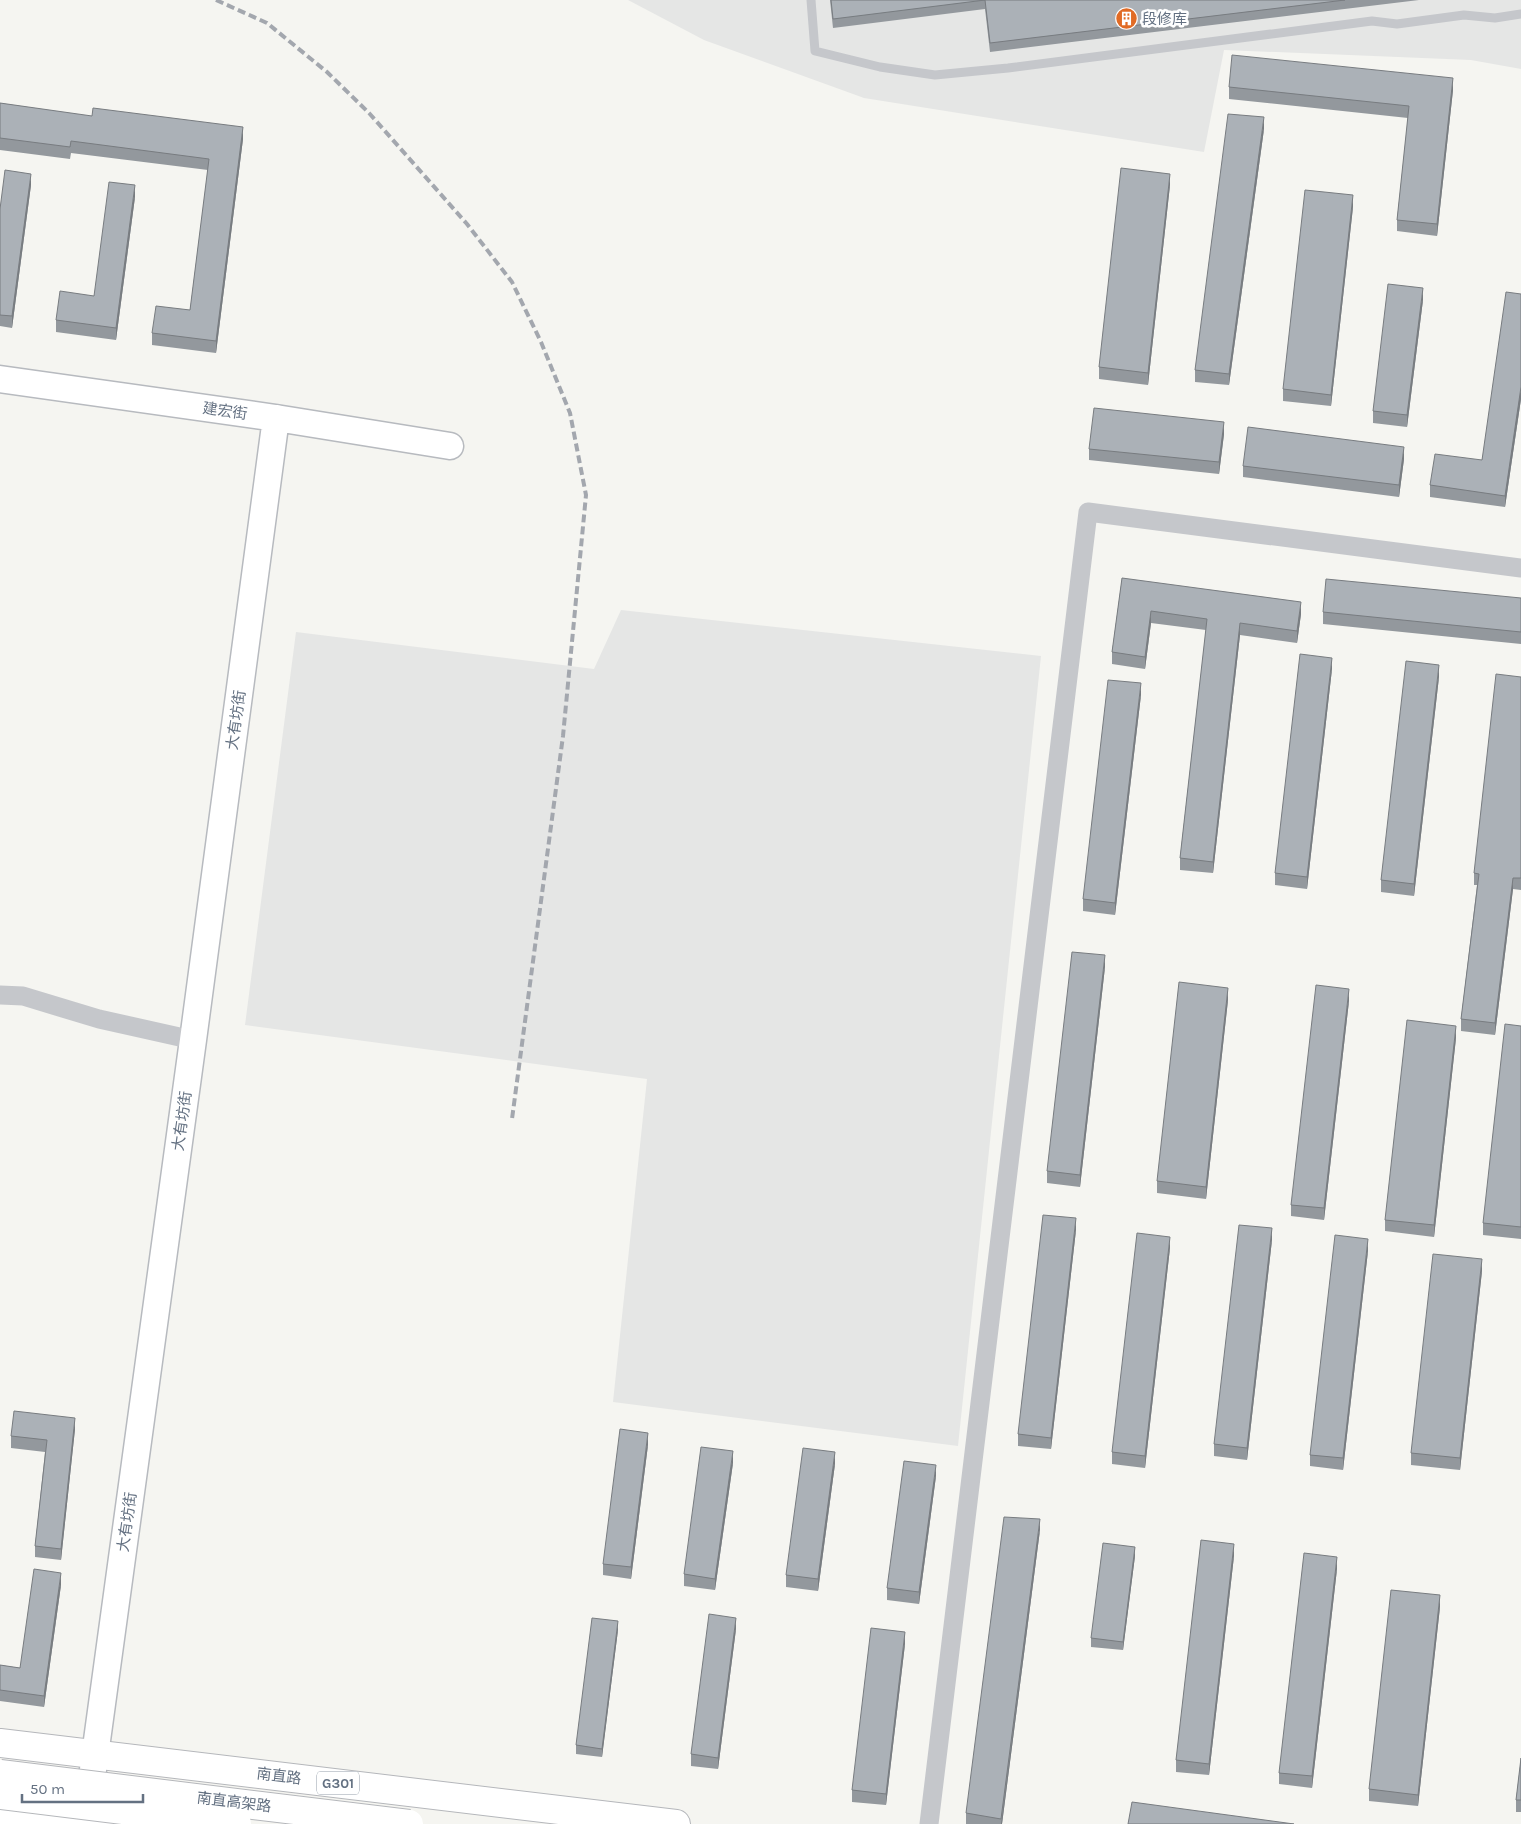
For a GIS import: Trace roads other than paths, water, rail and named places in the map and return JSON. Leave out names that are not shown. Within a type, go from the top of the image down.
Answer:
[{"type":"highway","name":"南直路","points":[[0,1743],[676,1824]]},
{"type":"highway","name":"南直高架路","points":[[0,1774],[409,1824]]},
{"type":"highway","name":"南直高架路","points":[[0,1795],[237,1824]]},
{"type":"highway","points":[[0,1812],[90,1823]]},
{"type":"main road","name":"建宏街","points":[[0,379],[276,418],[450,446]]},
{"type":"main road","name":"大有坊街","points":[[90,1823],[95,1754],[276,418]]},
{"type":"street","points":[[928,1824],[1088,512],[1521,568]]},
{"type":"street","points":[[0,995],[23,996],[99,1018],[193,1040]]},
{"type":"lane","points":[[811,0],[816,42],[815,51],[880,67],[935,75],[1008,68],[1372,21],[1397,24],[1464,15],[1495,18],[1521,14]]},
{"type":"railway","points":[[216,0],[267,23],[327,72],[369,113],[467,224],[512,282],[541,342],[570,413],[586,495],[563,736],[512,1119]]},
{"type":"place","name":"段修库","points":[[1126,19]]}]
